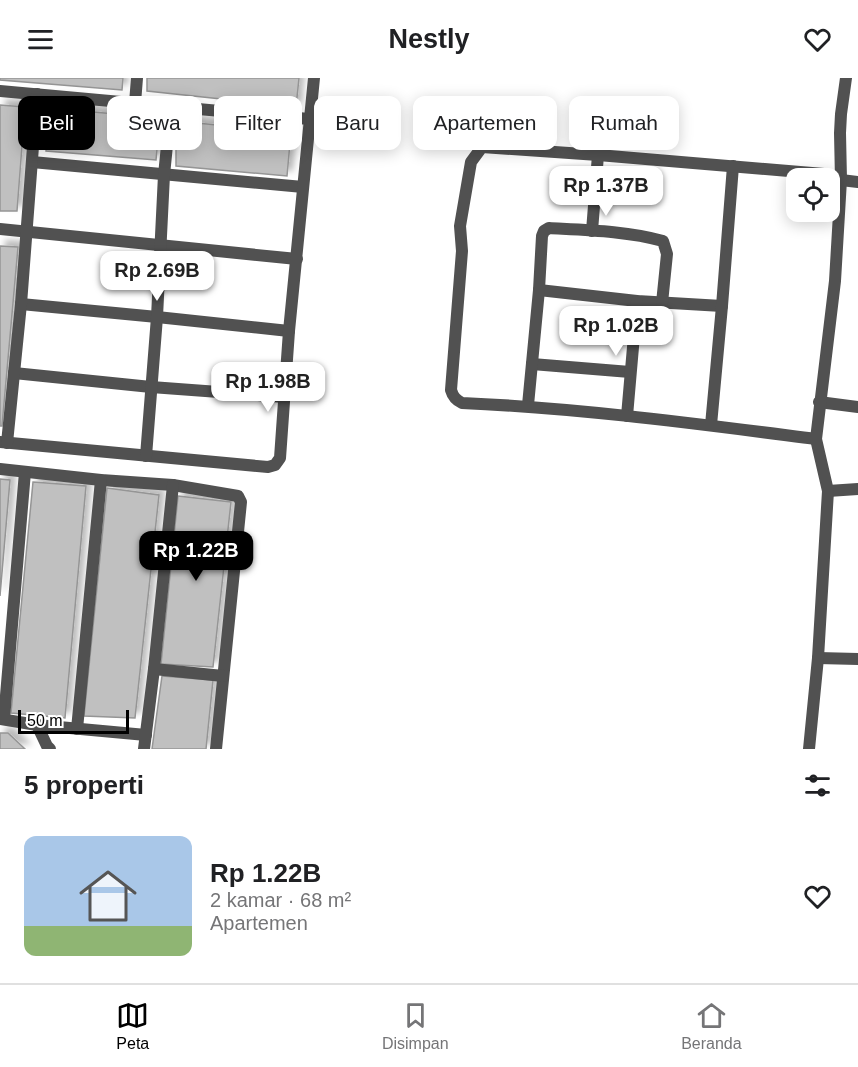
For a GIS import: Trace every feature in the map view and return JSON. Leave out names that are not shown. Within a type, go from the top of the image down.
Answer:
[{"type":"street","points":[[136,96],[137,78]]},
{"type":"street","points":[[37,94],[21,304],[4,443],[268,467],[275,465],[280,458],[314,78]]},
{"type":"street","points":[[809,749],[818,658],[828,490],[816,439],[835,281],[841,180],[840,133],[846,78]]},
{"type":"street","points":[[0,91],[107,100]]},
{"type":"street","points":[[202,109],[309,118]]},
{"type":"street","points":[[816,439],[528,405],[462,403],[453,396],[451,390],[462,251],[460,226],[471,162],[482,147],[824,174],[841,180],[858,182]]},
{"type":"street","points":[[146,456],[167,150]]},
{"type":"street","points":[[592,231],[598,155]]},
{"type":"street","points":[[32,162],[303,187]]},
{"type":"street","points":[[711,425],[732,166]]},
{"type":"street","points":[[528,405],[544,231],[549,228],[592,231],[649,237],[663,241],[667,254],[662,303]]},
{"type":"street","points":[[0,229],[297,259]]},
{"type":"street","points":[[539,290],[637,302],[722,306]]},
{"type":"street","points":[[627,416],[637,302]]},
{"type":"street","points":[[21,304],[290,331]]},
{"type":"street","points":[[532,364],[630,372]]},
{"type":"street","points":[[14,374],[285,397]]},
{"type":"street","points":[[819,402],[858,407]]},
{"type":"street","points":[[0,470],[173,485],[238,496],[241,502],[216,749]]},
{"type":"street","points":[[25,472],[2,719],[37,725],[146,735]]},
{"type":"street","points":[[77,729],[101,480]]},
{"type":"street","points":[[144,749],[173,485]]},
{"type":"street","points":[[828,490],[858,489]]},
{"type":"street","points":[[818,658],[858,658]]},
{"type":"street","points":[[154,669],[223,676]]},
{"type":"street","points":[[37,725],[50,749]]},
{"type":"building","points":[[0,78],[123,78],[122,90],[0,80]]},
{"type":"building","points":[[147,78],[299,78],[297,96],[214,96],[214,98],[147,91]]},
{"type":"building","points":[[0,105],[18,106],[18,150],[22,150],[17,211],[0,211]]},
{"type":"building","points":[[95,112],[107,113],[107,150],[157,150],[156,160],[46,151],[95,150]]},
{"type":"building","points":[[202,123],[214,125],[214,150],[289,150],[287,176],[176,166],[176,150],[202,150]]},
{"type":"building","points":[[0,246],[18,247],[2,426],[0,426]]},
{"type":"building","points":[[0,479],[10,480],[0,596]]},
{"type":"building","points":[[33,482],[86,486],[65,718],[11,713]]},
{"type":"building","points":[[107,488],[159,495],[135,718],[84,716]]},
{"type":"building","points":[[178,496],[231,502],[213,667],[161,664]]},
{"type":"building","points":[[162,676],[213,680],[206,749],[152,749]]},
{"type":"building","points":[[0,733],[8,733],[25,749],[0,749]]}]
